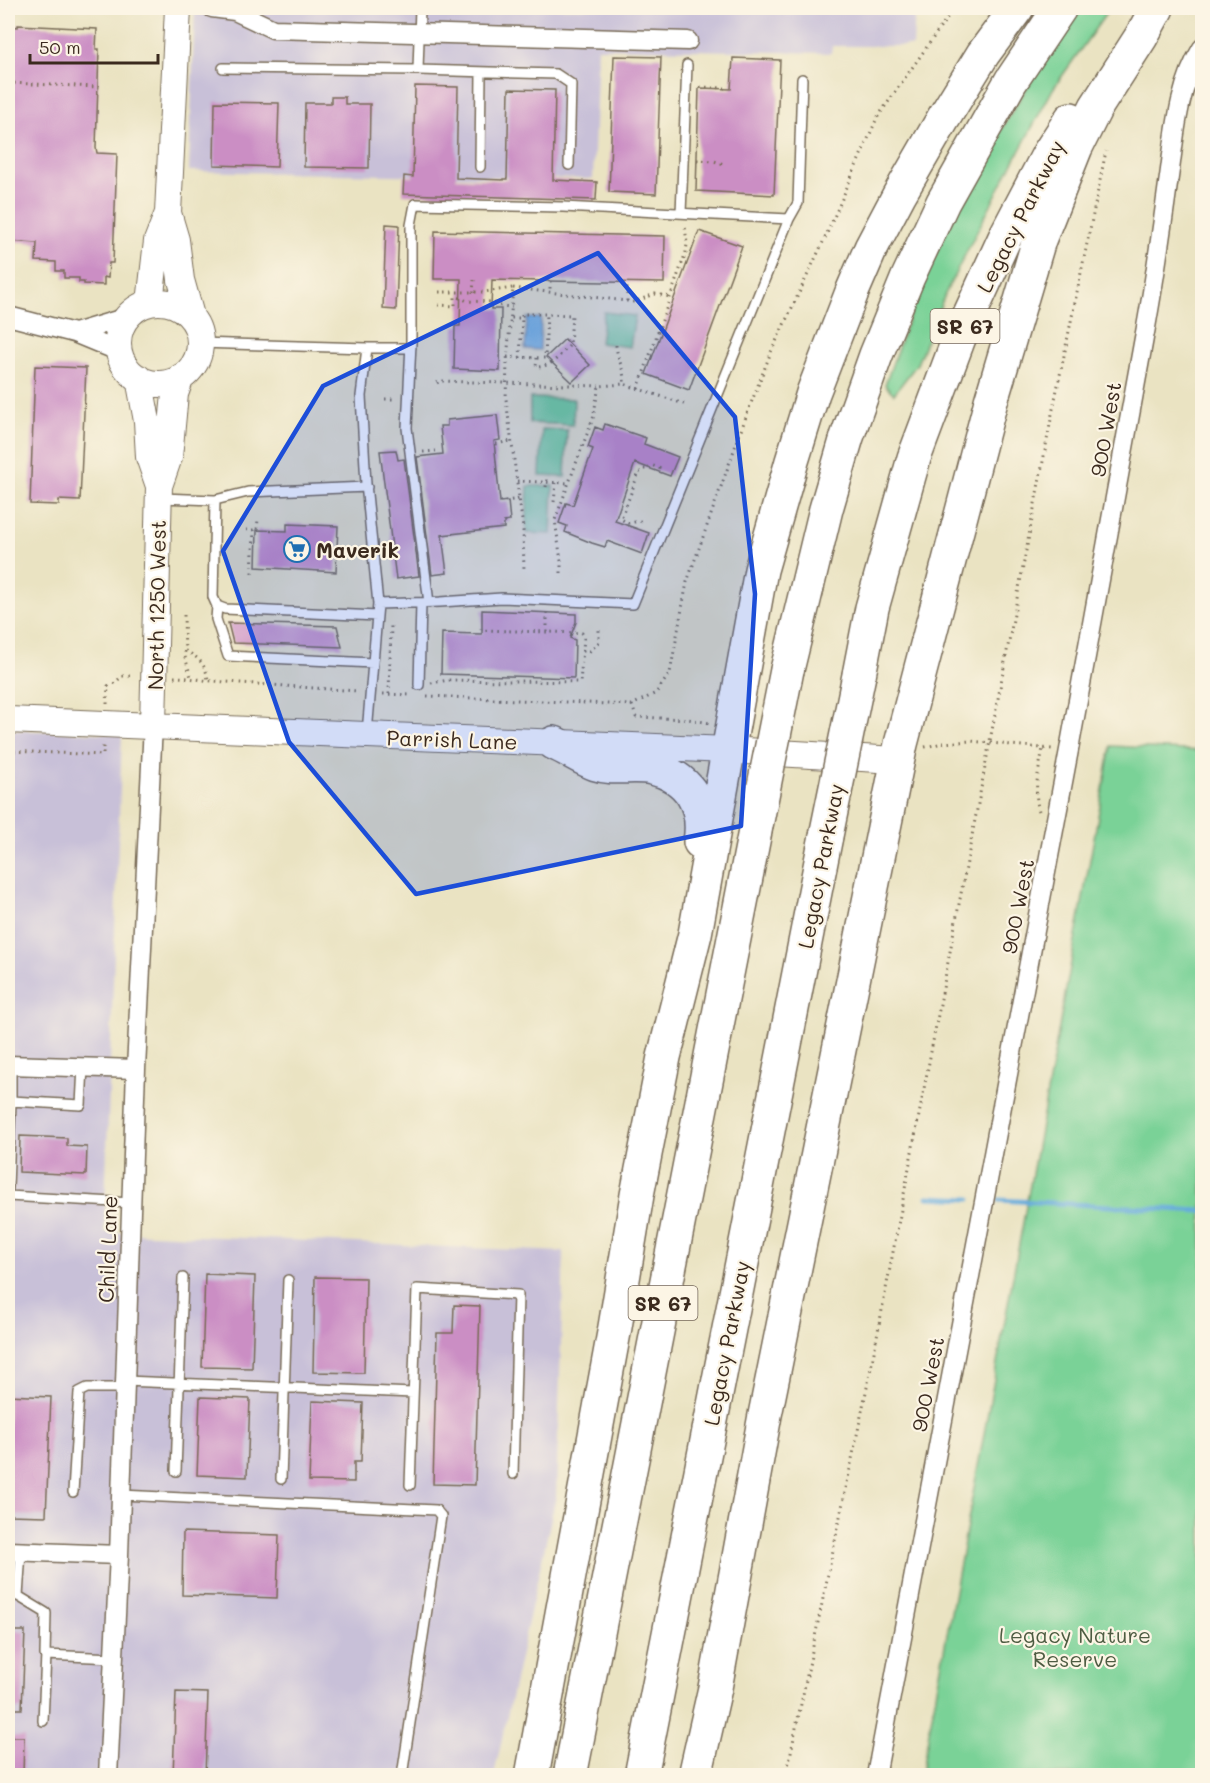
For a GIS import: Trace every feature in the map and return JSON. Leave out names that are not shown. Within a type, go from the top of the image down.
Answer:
[{"type":"highway","points":[[664,1057],[694,934],[761,570],[813,393],[871,248],[899,195],[983,54],[1017,8]]},
{"type":"highway","name":"SR 67","points":[[570,1776],[787,670],[826,509],[847,438],[876,355],[943,202],[1011,81],[1060,8]]},
{"type":"highway","name":"Legacy Parkway","points":[[641,1776],[872,609],[914,458],[959,338],[1007,233],[1049,153],[1092,83],[1143,8]]},
{"type":"highway","points":[[695,1776],[715,1688],[768,1404],[909,754],[991,401],[1039,240],[1076,147],[1096,107],[1157,8]]},
{"type":"highway","points":[[532,1776],[664,1057],[702,827],[697,801],[684,783],[673,776],[652,768],[598,764],[554,743]]},
{"type":"highway","points":[[626,746],[672,759],[689,768],[709,793],[716,817]]},
{"type":"street","points":[[150,303],[157,241],[168,213],[178,8]]},
{"type":"street","points":[[212,8],[235,11],[273,29],[688,41]]},
{"type":"street","name":"900 West","points":[[876,1776],[1053,837],[1153,288],[1180,102],[1195,60],[1203,48]]},
{"type":"street","points":[[127,317],[122,325],[118,343],[127,367],[139,378],[161,383],[181,377],[191,369],[198,356],[200,343],[198,329],[190,316],[181,280],[177,240],[168,213]]},
{"type":"street","points":[[75,333],[127,317],[150,303],[171,303],[190,316]]},
{"type":"street","points":[[8,316],[75,333],[120,352]]},
{"type":"street","name":"North 1250 West","points":[[158,492],[169,457],[175,394],[181,377]]},
{"type":"street","name":"North 1250 West","points":[[139,378],[147,421],[149,457],[158,492],[153,725]]},
{"type":"street","name":"Parrish Lane","points":[[8,720],[728,750],[909,754]]},
{"type":"street","name":"Child Lane","points":[[108,1776],[119,1555],[136,1069],[153,725]]},
{"type":"street","points":[[9,1065],[136,1069]]},
{"type":"street","points":[[14,1551],[119,1555]]},
{"type":"lane","points":[[418,70],[420,8]]},
{"type":"lane","points":[[683,217],[687,65]]},
{"type":"lane","points":[[223,68],[556,74],[571,84],[569,165]]},
{"type":"lane","points":[[480,167],[481,72]]},
{"type":"lane","points":[[378,604],[502,598],[633,604],[789,219],[798,203],[802,79]]},
{"type":"lane","points":[[419,685],[425,603],[407,428],[411,348],[411,225],[415,204],[563,207],[683,217],[789,219]]},
{"type":"lane","points":[[200,343],[411,348]]},
{"type":"lane","points":[[366,735],[378,604],[361,396],[367,348]]},
{"type":"lane","points":[[158,492],[216,500],[248,492],[367,487]]},
{"type":"lane","points":[[216,500],[213,597],[217,606],[216,619],[228,656],[373,663]]},
{"type":"lane","points":[[217,606],[225,609],[377,616]]},
{"type":"lane","points":[[8,1188],[9,1065]]},
{"type":"lane","points":[[9,1101],[81,1105],[83,1067]]},
{"type":"lane","points":[[8,1196],[132,1203]]},
{"type":"lane","points":[[176,1471],[183,1278]]},
{"type":"lane","points":[[281,1479],[288,1280]]},
{"type":"lane","points":[[410,1485],[417,1289],[518,1295],[513,1474]]},
{"type":"lane","points":[[73,1492],[79,1392],[87,1388],[125,1384],[179,1383],[413,1393]]},
{"type":"lane","points":[[121,1495],[440,1512],[402,1776]]},
{"type":"lane","points":[[14,1551],[18,1596]]},
{"type":"lane","points":[[8,1595],[18,1596],[46,1613],[43,1721]]},
{"type":"lane","points":[[46,1655],[114,1658]]},
{"type":"path","points":[[424,696],[632,705],[656,693],[669,673],[687,582],[771,352],[825,238],[877,118],[954,8]]},
{"type":"path","points":[[8,83],[100,87]]},
{"type":"path","points":[[700,87],[725,88]]},
{"type":"path","points":[[786,1776],[871,1368],[988,744],[1106,151]]},
{"type":"path","points":[[697,160],[724,164]]},
{"type":"path","points":[[638,389],[686,252],[683,217]]},
{"type":"path","points":[[473,292],[474,280]]},
{"type":"path","points":[[550,281],[550,293]]},
{"type":"path","points":[[627,283],[627,301]]},
{"type":"path","points":[[439,292],[473,292],[513,288],[634,302],[655,294],[671,297]]},
{"type":"path","points":[[513,288],[506,383],[524,528],[524,572]]},
{"type":"path","points":[[438,306],[455,306],[455,297],[467,301],[492,302],[512,307]]},
{"type":"path","points":[[520,358],[522,314],[572,315],[570,345],[552,363],[544,367],[536,367],[537,358]]},
{"type":"path","points":[[544,367],[548,314]]},
{"type":"path","points":[[511,318],[522,318]]},
{"type":"path","points":[[616,345],[624,370],[624,384]]},
{"type":"path","points":[[507,357],[545,358]]},
{"type":"path","points":[[437,383],[440,381],[599,386],[624,384],[684,404]]},
{"type":"path","points":[[561,573],[555,520],[593,418],[599,386]]},
{"type":"path","points":[[385,399],[399,399]]},
{"type":"path","points":[[496,444],[512,441]]},
{"type":"path","points":[[420,453],[436,451]]},
{"type":"path","points":[[641,521],[628,523],[621,519],[639,472],[648,469],[651,465],[661,469]]},
{"type":"path","points":[[517,481],[569,483]]},
{"type":"path","points":[[554,502],[556,483]]},
{"type":"path","points":[[505,501],[519,498]]},
{"type":"path","points":[[246,530],[257,530],[258,519]]},
{"type":"path","points":[[252,573],[254,530]]},
{"type":"path","points":[[547,612],[547,632]]},
{"type":"path","points":[[184,615],[184,650],[187,669],[191,677]]},
{"type":"path","points":[[392,625],[389,694],[412,695]]},
{"type":"path","points":[[430,683],[448,680],[580,682],[584,638],[582,633],[481,630],[481,625]]},
{"type":"path","points":[[583,651],[590,651],[599,642],[599,629]]},
{"type":"path","points":[[184,650],[200,661],[207,671],[208,680]]},
{"type":"path","points":[[108,691],[108,686],[122,676],[126,676]]},
{"type":"path","points":[[185,677],[354,690]]},
{"type":"path","points":[[909,754],[958,742],[1069,750]]},
{"type":"path","points":[[1043,748],[1035,799],[1039,812],[1053,837]]},
{"type":"path","points":[[8,751],[103,754],[103,750]]},
{"type":"highlighted area","points":[[598,253],[735,417],[755,594],[741,826],[416,894],[289,742],[223,551],[323,386]]},
{"type":"shaded area","points":[[195,8],[915,8],[913,46],[832,46],[831,53],[598,48],[593,179],[189,171]]},
{"type":"shaded area","points":[[8,730],[122,734],[104,1232],[564,1252],[556,1496],[494,1775],[8,1776]]},
{"type":"green space","points":[[1078,8],[1110,8],[1053,89],[946,292],[917,364],[894,394],[885,385],[937,251],[992,146]]},
{"type":"green space","points":[[604,312],[635,316],[630,347],[600,343]]},
{"type":"green space","points":[[530,398],[574,399],[573,425],[530,423]]},
{"type":"green space","points":[[542,429],[567,430],[565,477],[540,476]]},
{"type":"green space","points":[[528,486],[553,486],[551,534],[526,533]]},
{"type":"green space","name":"Legacy Nature Reserve","points":[[1111,746],[1202,751],[1202,1775],[921,1775]]},
{"type":"water","points":[[527,318],[541,318],[540,350],[525,349]]},
{"type":"building","points":[[18,25],[97,29],[96,49],[99,49],[96,148],[97,153],[117,154],[113,263],[109,263],[108,278],[104,277],[104,285],[84,284],[84,282],[79,282],[79,278],[64,278],[64,271],[56,271],[56,262],[36,261],[37,243],[8,241],[8,137],[12,137],[14,99],[8,99],[8,26],[18,27]]},
{"type":"building","points":[[614,56],[661,57],[656,194],[609,192]]},
{"type":"building","points":[[733,58],[780,60],[774,195],[696,191],[699,88],[731,89]]},
{"type":"building","points":[[415,86],[458,87],[456,178],[503,180],[507,179],[509,89],[555,90],[553,180],[597,182],[596,200],[403,194],[404,176],[413,177]]},
{"type":"building","points":[[331,97],[345,97],[345,104],[370,104],[369,168],[304,167],[305,103],[331,103]]},
{"type":"building","points":[[215,102],[279,103],[277,167],[214,165]]},
{"type":"building","points":[[386,224],[399,225],[396,310],[383,309]]},
{"type":"building","points":[[435,231],[665,236],[664,283],[492,280],[491,309],[501,309],[500,371],[454,369],[455,326],[460,326],[461,279],[434,279]]},
{"type":"building","points":[[699,231],[742,246],[689,390],[646,374]]},
{"type":"building","points":[[565,339],[590,365],[572,382],[546,357]]},
{"type":"building","points":[[35,366],[86,368],[80,501],[59,500],[59,505],[30,504]]},
{"type":"building","points":[[497,415],[500,440],[494,441],[500,502],[508,501],[510,521],[504,522],[504,528],[442,535],[447,573],[432,575],[417,457],[443,454],[440,426],[447,426],[447,420]]},
{"type":"building","points":[[605,424],[646,438],[644,444],[678,457],[670,476],[635,463],[615,521],[649,533],[642,554],[607,541],[605,547],[592,543],[565,532],[567,526],[559,523],[566,503],[573,505],[593,449],[588,447],[595,427],[603,430]]},
{"type":"building","points":[[396,450],[398,460],[404,459],[419,576],[396,579],[380,451]]},
{"type":"building","name":"Maverik","points":[[287,524],[338,526],[336,572],[256,567],[257,530],[287,531]]},
{"type":"building","points":[[482,610],[576,614],[576,622],[570,638],[575,640],[574,678],[441,674],[442,633],[482,634]]},
{"type":"building","points":[[228,623],[337,626],[342,647],[233,643]]},
{"type":"building","points":[[20,1136],[67,1138],[67,1146],[87,1147],[86,1175],[19,1172]]},
{"type":"building","points":[[205,1274],[255,1276],[252,1368],[202,1367]]},
{"type":"building","points":[[315,1277],[366,1278],[364,1373],[313,1372]]},
{"type":"building","points":[[454,1305],[480,1306],[475,1485],[433,1484],[437,1333],[453,1333]]},
{"type":"building","points":[[8,1395],[51,1397],[46,1516],[8,1515]]},
{"type":"building","points":[[200,1397],[250,1399],[247,1477],[197,1475]]},
{"type":"building","points":[[312,1401],[363,1403],[361,1462],[354,1462],[354,1482],[309,1481]]},
{"type":"building","points":[[183,1532],[279,1535],[277,1598],[182,1595]]},
{"type":"building","points":[[8,1631],[25,1631],[22,1709],[8,1709]]},
{"type":"building","points":[[176,1692],[208,1693],[205,1776],[173,1776]]},
{"type":"building","points":[[8,1737],[24,1737],[23,1776],[8,1776]]},
{"type":"waterway","points":[[928,1197],[970,1199]]},
{"type":"waterway","points":[[999,1200],[1202,1211]]},
{"type":"place","name":"Maverik","points":[[297,549]]}]
